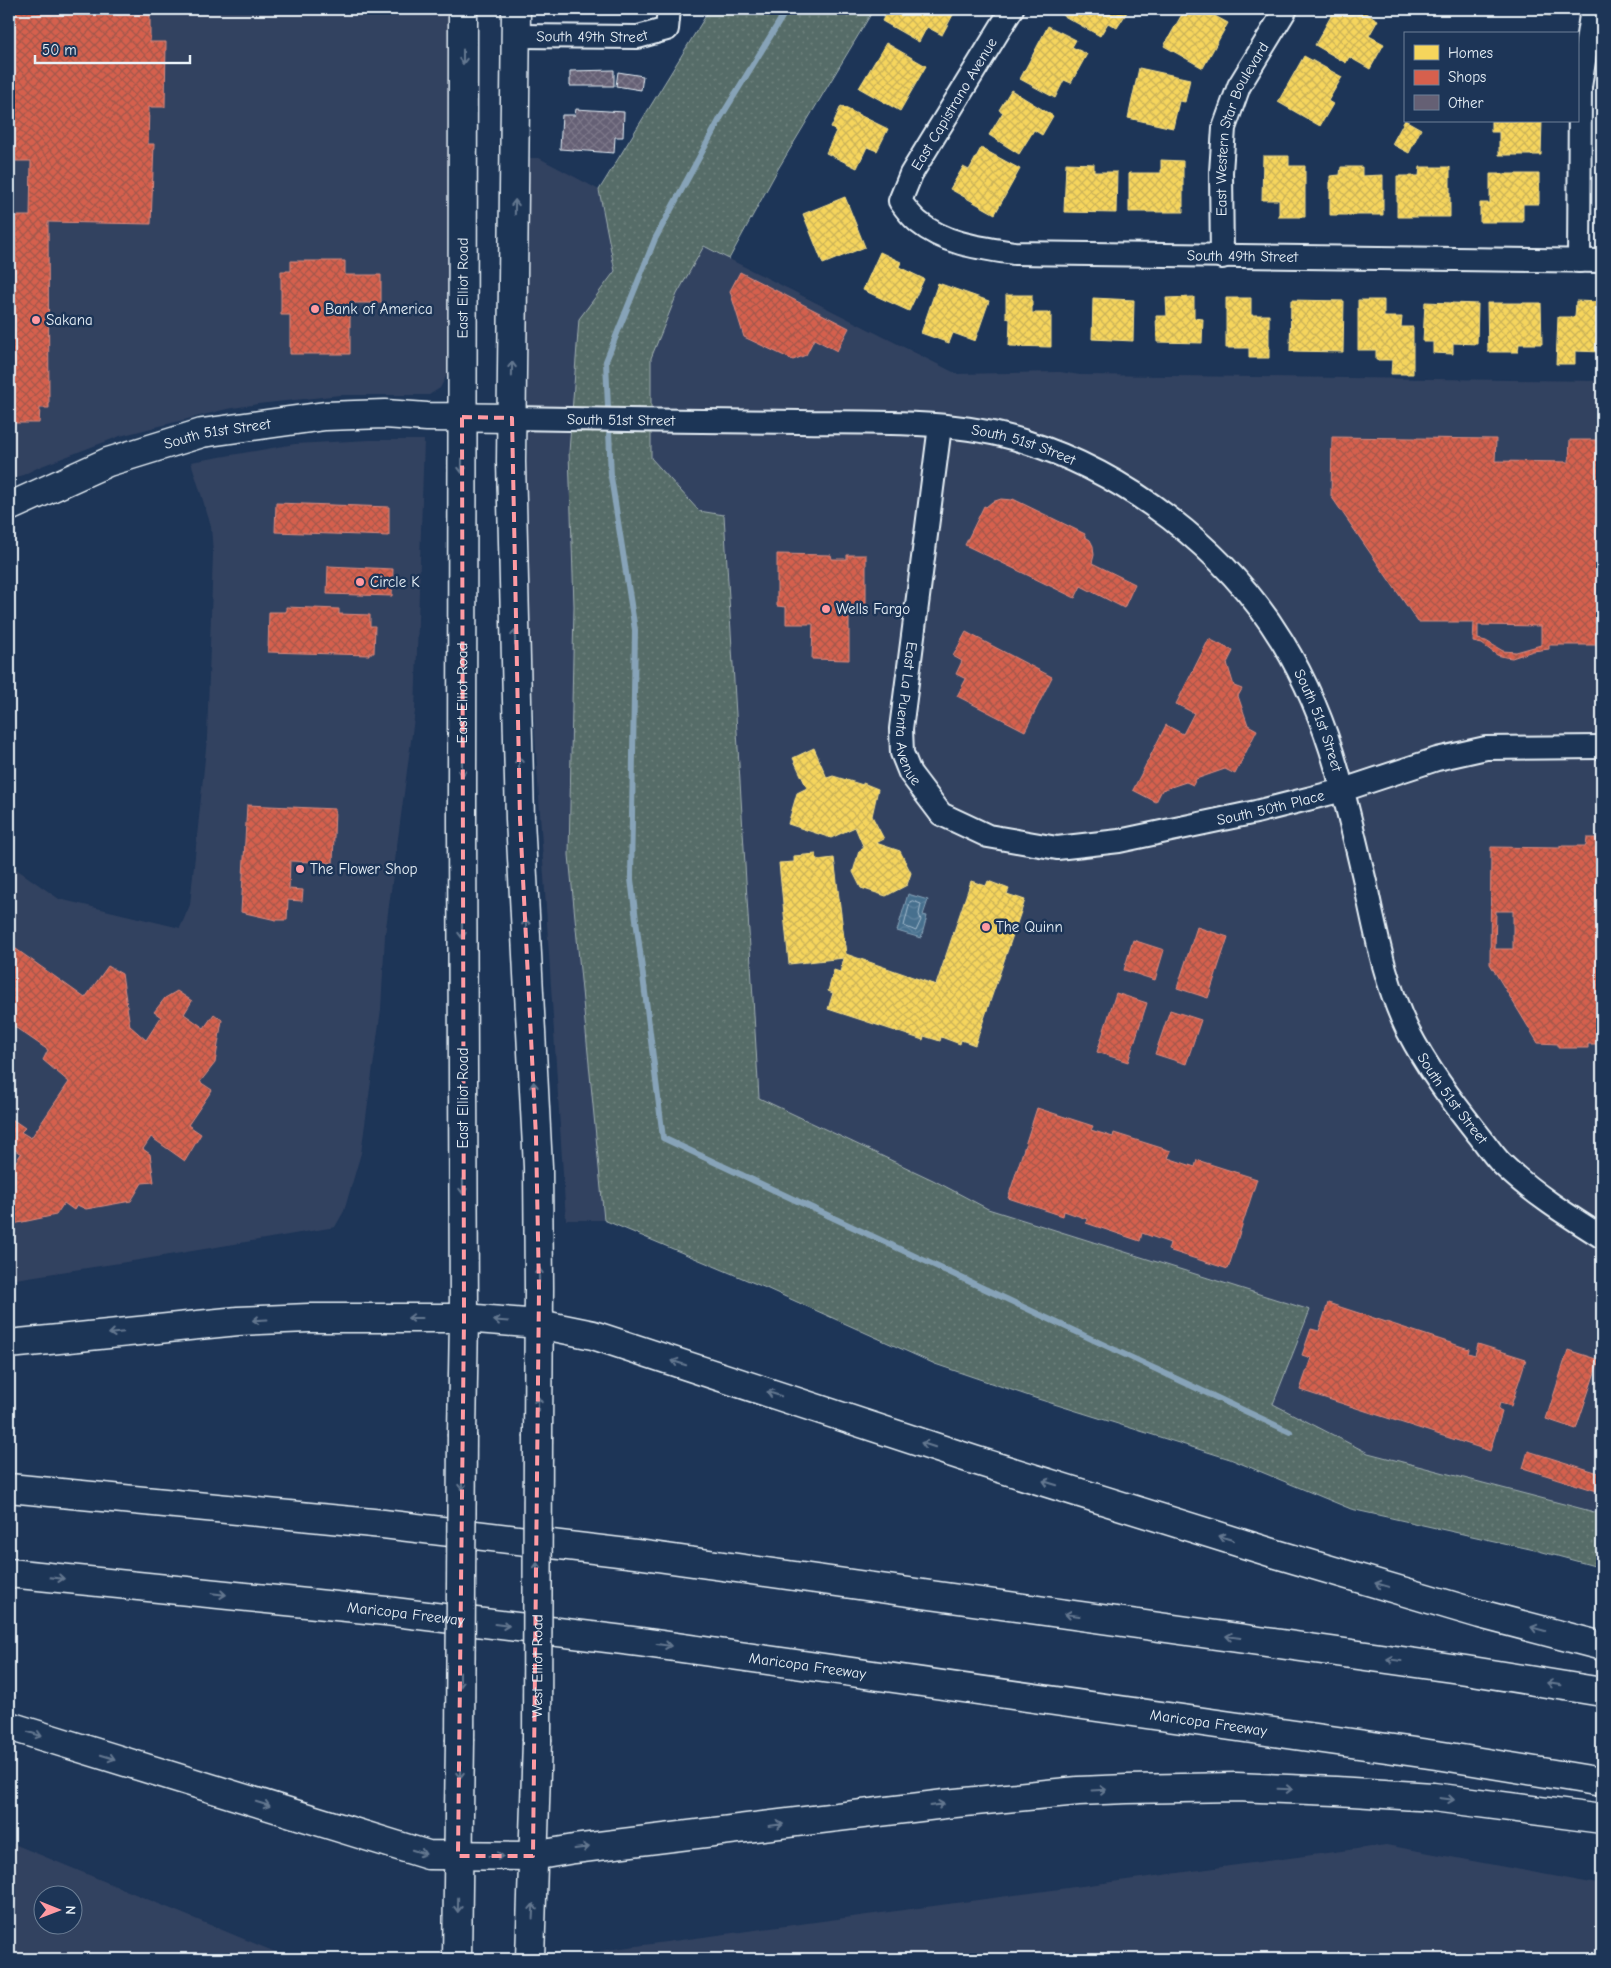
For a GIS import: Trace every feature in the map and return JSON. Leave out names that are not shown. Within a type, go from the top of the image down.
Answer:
[{"type":"main road","name":"East Elliot Road","points":[[458,1856],[464,1318],[463,9]]},
{"type":"main road","points":[[516,9],[511,462],[520,819],[538,1167],[539,1324]]},
{"type":"main road","name":"South 51st Street","points":[[9,507],[108,462],[202,433],[325,416],[385,414],[512,418]]},
{"type":"main road","points":[[9,1344],[238,1321],[309,1318],[464,1318],[539,1324],[593,1335],[974,1460],[1273,1553],[1480,1614],[1602,1646]]},
{"type":"main road","name":"West Elliot Road","points":[[530,1959],[536,1742],[539,1324]]},
{"type":"main road","points":[[9,1488],[383,1524],[644,1555],[1466,1670],[1602,1692]]},
{"type":"main road","name":"Maricopa Freeway","points":[[9,1573],[386,1611],[640,1642],[1424,1753],[1602,1782]]},
{"type":"main road","points":[[9,1726],[428,1855],[534,1856],[574,1849],[945,1804],[1126,1789],[1236,1787],[1355,1792],[1433,1797],[1602,1819]]},
{"type":"main road","points":[[457,1959],[458,1856]]},
{"type":"street","name":"East Capistrano Avenue","points":[[900,201],[912,174],[1012,9]]},
{"type":"street","name":"East Western Star Boulevard","points":[[1222,257],[1221,172],[1224,128],[1239,86],[1286,9]]},
{"type":"street","points":[[1579,261],[1580,87],[1592,9]]},
{"type":"street","name":"South 49th Street","points":[[516,36],[638,37],[668,19]]},
{"type":"street","name":"South 49th Street","points":[[900,201],[917,221],[948,240],[982,249],[1014,253],[1602,262]]},
{"type":"street","name":"South 51st Street","points":[[512,418],[902,423],[940,426],[983,432],[1023,441],[1083,465],[1147,502],[1200,544],[1226,569],[1259,607],[1282,641],[1300,673],[1330,742],[1386,974],[1407,1028],[1429,1068],[1501,1162],[1535,1192],[1562,1212],[1602,1237]]},
{"type":"street","name":"East La Puenta Avenue","points":[[940,426],[901,729],[902,753],[910,773],[941,814]]},
{"type":"street","name":"South 50th Place","points":[[941,814],[988,836],[1057,848],[1079,847],[1119,841],[1256,812],[1343,790],[1437,759],[1486,748],[1602,747]]},
{"type":"highlighted area","points":[[462,417],[512,418],[520,819],[536,1137],[539,1288],[533,1856],[458,1856],[464,1318]]},
{"type":"shaded area","points":[[9,9],[450,9],[448,373],[440,388],[429,395],[340,395],[227,409],[120,436],[39,467],[9,482]]},
{"type":"shaded area","points":[[528,158],[539,158],[729,259],[957,374],[1060,372],[1080,375],[1602,381],[1602,1568],[1539,1551],[1351,1509],[1230,1459],[1038,1399],[935,1364],[766,1288],[604,1220],[566,1220],[527,610]]},
{"type":"shaded area","points":[[370,440],[424,440],[415,711],[385,935],[381,1009],[361,1153],[344,1211],[335,1227],[9,1280],[9,864],[59,899],[180,928],[190,905],[207,739],[213,554],[211,526],[191,462],[295,444]]},
{"type":"shaded area","points":[[9,1842],[292,1959],[9,1959]]},
{"type":"shaded area","points":[[1386,1845],[1602,1885],[1602,1959],[592,1959],[592,1952]]},
{"type":"green space","points":[[710,9],[874,9],[778,169],[729,259],[704,246],[677,294],[651,358],[651,458],[699,511],[724,515],[759,1098],[933,1180],[988,1209],[1310,1310],[1273,1404],[1368,1453],[1602,1514],[1602,1568],[1539,1551],[1351,1509],[1230,1459],[1038,1399],[935,1364],[766,1288],[604,1220],[569,855],[574,606],[569,452],[579,319],[615,271],[599,190]]},
{"type":"water","points":[[908,894],[928,900],[923,915],[927,916],[921,938],[897,931]]},
{"type":"building: Homes","points":[[888,9],[946,9],[954,13],[942,35],[927,27],[919,42],[882,21]]},
{"type":"building: Homes","points":[[1058,9],[1129,9],[1117,28],[1108,23],[1100,36],[1057,12]]},
{"type":"building: Homes","points":[[1185,9],[1202,9],[1228,23],[1203,68],[1164,46]]},
{"type":"building: Homes","points":[[1335,9],[1358,9],[1378,20],[1369,36],[1384,44],[1370,69],[1349,57],[1346,63],[1315,45]]},
{"type":"building: Homes","points":[[1513,9],[1554,9],[1552,16]]},
{"type":"building: Homes","points":[[1048,26],[1076,40],[1072,47],[1087,54],[1071,83],[1064,80],[1055,98],[1020,79]]},
{"type":"building: Homes","points":[[886,43],[926,66],[900,111],[859,88]]},
{"type":"building: Homes","points":[[1304,56],[1342,77],[1328,101],[1333,104],[1320,126],[1278,102]]},
{"type":"building: Homes","points":[[1139,68],[1190,79],[1185,102],[1179,101],[1173,128],[1128,118]]},
{"type":"building: Homes","points":[[1011,90],[1053,116],[1042,135],[1034,130],[1019,154],[989,135],[1003,112],[999,110]]},
{"type":"building: Homes","points":[[841,106],[888,129],[877,151],[867,147],[857,168],[826,153],[836,131],[831,128]]},
{"type":"building: Homes","points":[[1404,122],[1409,122],[1421,129],[1409,153],[1392,144]]},
{"type":"building: Homes","points":[[1491,122],[1542,122],[1541,155],[1499,155],[1499,132],[1491,132]]},
{"type":"building: Homes","points":[[981,148],[1020,169],[995,214],[950,189],[963,167],[969,170]]},
{"type":"building: Homes","points":[[1263,156],[1289,156],[1289,166],[1305,166],[1305,217],[1279,217],[1279,200],[1262,200]]},
{"type":"building: Homes","points":[[1161,160],[1183,161],[1183,212],[1129,212],[1129,173],[1161,173]]},
{"type":"building: Homes","points":[[1066,163],[1094,164],[1094,172],[1117,172],[1116,213],[1064,212]]},
{"type":"building: Homes","points":[[1341,167],[1362,167],[1362,176],[1383,175],[1383,215],[1330,215],[1330,176],[1340,175]]},
{"type":"building: Homes","points":[[1420,167],[1450,167],[1450,217],[1397,217],[1397,176],[1419,176]]},
{"type":"building: Homes","points":[[1490,174],[1539,174],[1539,204],[1523,204],[1523,222],[1480,222],[1480,203],[1490,203]]},
{"type":"building: Homes","points":[[845,197],[865,247],[823,264],[803,214]]},
{"type":"building: Homes","points":[[880,252],[901,262],[899,267],[924,279],[909,311],[863,290]]},
{"type":"building: Homes","points":[[938,283],[989,301],[975,341],[953,333],[949,343],[921,333]]},
{"type":"building: Homes","points":[[1006,295],[1032,295],[1032,313],[1051,313],[1051,347],[1009,346],[1010,319],[1006,318]]},
{"type":"building: Homes","points":[[1194,297],[1194,318],[1203,319],[1202,343],[1157,342],[1156,316],[1167,316],[1166,298]]},
{"type":"building: Homes","points":[[1093,298],[1134,300],[1133,341],[1092,339]]},
{"type":"building: Homes","points":[[1226,298],[1251,298],[1251,315],[1269,315],[1269,358],[1249,358],[1249,348],[1226,348]]},
{"type":"building: Homes","points":[[1291,300],[1344,301],[1343,352],[1290,351]]},
{"type":"building: Homes","points":[[1358,300],[1384,300],[1384,317],[1402,317],[1401,327],[1413,327],[1413,374],[1391,374],[1392,360],[1376,360],[1376,350],[1358,350]]},
{"type":"building: Homes","points":[[1576,301],[1602,302],[1602,352],[1575,351],[1575,364],[1556,364],[1558,317],[1575,317]]},
{"type":"building: Homes","points":[[1425,302],[1478,304],[1477,344],[1453,343],[1453,354],[1433,353],[1433,342],[1423,342]]},
{"type":"building: Homes","points":[[1487,303],[1541,303],[1542,344],[1519,344],[1518,352],[1488,352]]},
{"type":"building: Homes","points":[[814,748],[827,778],[833,776],[863,785],[863,783],[878,789],[872,816],[884,839],[876,843],[900,851],[911,873],[907,885],[886,896],[861,888],[853,872],[859,851],[864,848],[855,827],[831,838],[788,824],[797,793],[807,788],[793,758]]},
{"type":"building: Homes","name":"The Quinn","points":[[816,854],[817,860],[834,858],[846,954],[936,985],[971,881],[986,886],[988,881],[1009,889],[1007,894],[1025,900],[975,1045],[961,1040],[960,1044],[941,1037],[940,1041],[924,1036],[923,1040],[828,1009],[833,993],[828,991],[834,970],[840,972],[844,958],[789,964],[779,863],[794,862],[794,856]]},
{"type":"building: Shops","points":[[15,9],[150,9],[150,42],[166,42],[165,107],[149,107],[148,144],[154,144],[151,224],[48,222],[49,408],[40,408],[39,423],[15,423],[15,408],[9,408],[9,216],[30,216],[31,161],[13,161]]},
{"type":"building: Shops","name":"Bank of America","points":[[291,261],[345,261],[345,275],[381,275],[381,303],[350,303],[350,354],[290,354],[290,315],[281,315],[281,271],[291,271]]},
{"type":"building: Shops","points":[[740,272],[849,328],[837,351],[814,339],[806,355],[793,360],[744,337],[730,291]]},
{"type":"building: Shops","points":[[1332,437],[1496,439],[1495,461],[1569,462],[1570,440],[1602,440],[1602,645],[1549,645],[1549,649],[1533,651],[1512,658],[1497,655],[1482,644],[1473,642],[1474,622],[1418,622],[1331,496]],"holes":[[[1478,625],[1541,626],[1541,645],[1516,652],[1503,651],[1486,641],[1478,639]]]},
{"type":"building: Shops","points":[[1001,499],[1013,499],[1085,534],[1084,536],[1090,540],[1093,546],[1094,555],[1092,563],[1135,584],[1124,608],[1081,586],[1075,598],[965,545],[984,506],[986,507],[992,502]]},
{"type":"building: Shops","name":"Circle K","points":[[276,503],[389,507],[389,536],[275,532]]},
{"type":"building: Shops","name":"Wells Fargo","points":[[777,554],[831,555],[832,559],[847,559],[847,555],[866,555],[866,611],[849,611],[849,660],[812,659],[813,624],[786,624],[786,607],[777,606]]},
{"type":"building: Shops","name":"Circle K","points":[[328,566],[393,569],[392,596],[327,594]]},
{"type":"building: Shops","points":[[286,607],[339,609],[339,614],[370,615],[370,626],[375,626],[374,653],[369,653],[369,655],[268,652],[269,612],[286,612]]},
{"type":"building: Shops","points":[[966,632],[1052,677],[1025,731],[957,696],[966,679],[956,674],[962,661],[953,656]]},
{"type":"building: Shops","points":[[1209,639],[1233,651],[1227,663],[1234,686],[1242,689],[1238,696],[1248,725],[1257,730],[1235,774],[1225,769],[1196,779],[1193,785],[1186,782],[1162,790],[1156,802],[1133,790],[1166,725],[1183,734],[1194,713],[1176,704]]},
{"type":"building: Shops","points":[[247,805],[335,809],[333,863],[290,861],[289,889],[303,890],[302,901],[288,900],[287,920],[276,920],[241,912]]},
{"type":"building: Shops","points":[[1587,838],[1602,838],[1602,1044],[1588,1044],[1588,1048],[1558,1048],[1558,1044],[1538,1043],[1490,964],[1491,847],[1560,848],[1560,846],[1586,846]],"holes":[[[1496,911],[1513,911],[1513,949],[1495,949]]]},
{"type":"building: Shops","points":[[1197,927],[1228,937],[1208,998],[1177,988]]},
{"type":"building: Shops","points":[[1133,940],[1164,950],[1155,980],[1124,970]]},
{"type":"building: Shops","points":[[9,944],[85,998],[108,966],[122,974],[130,1026],[146,1040],[161,1017],[154,1012],[165,998],[177,991],[192,1001],[184,1014],[204,1028],[214,1014],[222,1020],[215,1063],[200,1082],[212,1090],[188,1125],[201,1134],[185,1161],[151,1137],[143,1149],[150,1154],[154,1182],[142,1183],[131,1201],[86,1209],[77,1205],[74,1210],[64,1203],[56,1215],[13,1224],[9,1221],[9,1171],[21,1154],[9,1146],[9,1117],[25,1128],[21,1132],[31,1138],[69,1082],[43,1060],[48,1050],[9,1023]]},
{"type":"building: Shops","points":[[1116,993],[1147,1003],[1128,1062],[1097,1052]]},
{"type":"building: Shops","points":[[1170,1010],[1201,1020],[1186,1064],[1155,1054]]},
{"type":"building: Shops","points":[[1037,1108],[1093,1126],[1091,1130],[1113,1137],[1114,1133],[1171,1151],[1168,1158],[1195,1167],[1197,1160],[1257,1179],[1228,1269],[1168,1250],[1170,1243],[1142,1233],[1140,1241],[1086,1223],[1087,1219],[1064,1211],[1063,1216],[1008,1198]]},
{"type":"building: Shops","points":[[1328,1303],[1469,1349],[1468,1353],[1475,1355],[1478,1344],[1526,1359],[1511,1406],[1500,1403],[1498,1410],[1502,1412],[1490,1451],[1300,1390],[1311,1358],[1302,1355],[1311,1329],[1319,1331]]},
{"type":"building: Shops","points":[[1568,1350],[1599,1360],[1576,1429],[1546,1419]]},
{"type":"building: Shops","points":[[1528,1451],[1602,1474],[1600,1492],[1523,1468]]},
{"type":"building: Other","points":[[614,70],[614,86],[570,86],[570,71]]},
{"type":"building: Other","points":[[618,72],[643,76],[641,90],[616,86]]},
{"type":"building: Other","points":[[576,109],[624,112],[623,137],[615,137],[614,153],[560,149],[562,115],[575,115]]},
{"type":"waterway","points":[[787,9],[721,117],[655,239],[606,361],[611,477],[635,630],[631,879],[663,1138],[1290,1432]]},
{"type":"place","name":"Bank of America","points":[[315,309]]},
{"type":"place","name":"Sakana","points":[[36,320]]},
{"type":"place","name":"Circle K","points":[[360,582]]},
{"type":"place","name":"Wells Fargo","points":[[826,609]]},
{"type":"place","name":"The Flower Shop","points":[[300,869]]},
{"type":"place","name":"The Quinn","points":[[986,927]]}]
